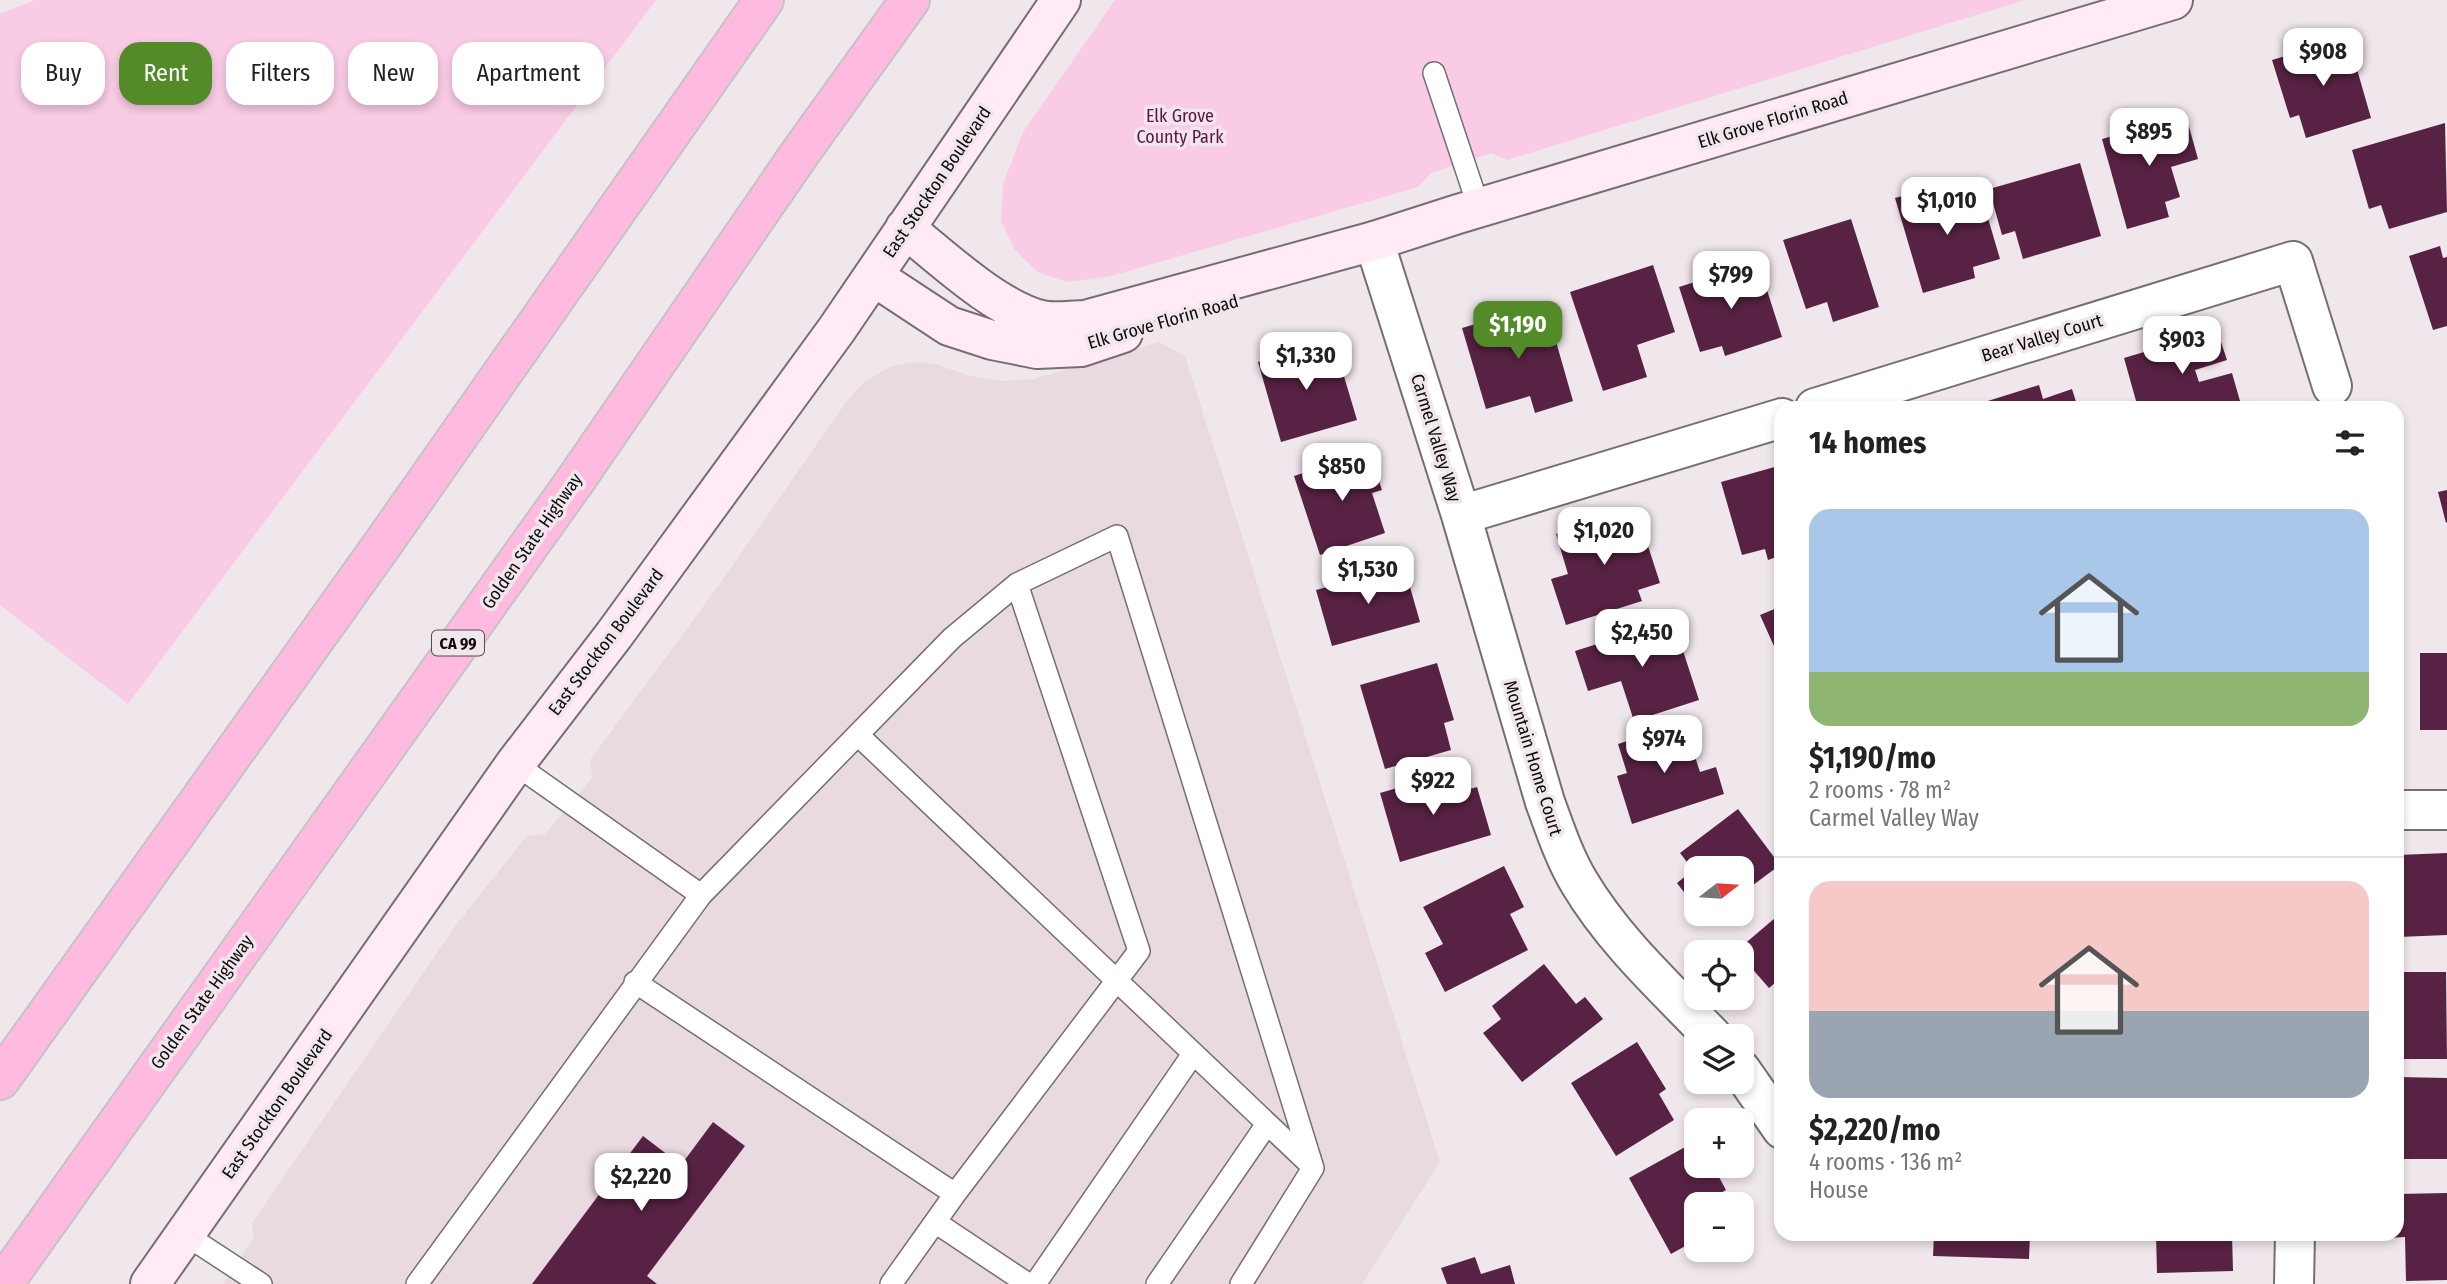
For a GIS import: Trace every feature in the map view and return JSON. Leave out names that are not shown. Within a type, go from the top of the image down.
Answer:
[{"type":"highway","points":[[0,1080],[382,545],[764,0]]},
{"type":"highway","name":"Golden State Highway","points":[[3,1284],[575,481],[798,156],[910,0]]},
{"type":"main road","name":"East Stockton Boulevard","points":[[150,1284],[515,764],[614,635],[873,276],[1061,0]]},
{"type":"main road","name":"Elk Grove Florin Road","points":[[905,228],[1003,303],[1042,320],[1085,320],[1374,241],[2173,0]]},
{"type":"main road","name":"Elk Grove Florin Road","points":[[873,276],[948,326],[992,340],[1037,349],[1081,346],[1265,292],[1374,241]]},
{"type":"street","name":"Carmel Valley Way","points":[[1374,241],[1461,515],[1774,420]]},
{"type":"street","name":"Bear Valley Court","points":[[1868,400],[2293,261],[2332,386]]},
{"type":"street","name":"Mountain Home Court","points":[[1461,515],[1545,802],[1559,841],[1577,879],[1600,915],[1626,948],[1701,1024]]},
{"type":"street","points":[[2404,810],[2447,810]]},
{"type":"street","points":[[1754,1089],[1774,1117]]},
{"type":"street","points":[[2294,1284],[2295,1241]]},
{"type":"lane","points":[[1434,73],[1479,208]]},
{"type":"lane","points":[[417,1284],[701,895],[952,638],[1017,584],[1117,536],[1313,1168],[1241,1284]]},
{"type":"lane","points":[[891,1284],[955,1194],[1139,951],[1017,584]]},
{"type":"lane","points":[[858,735],[1313,1168]]},
{"type":"lane","points":[[515,764],[701,895]]},
{"type":"lane","points":[[635,982],[955,1194]]},
{"type":"lane","points":[[1035,1284],[1193,1054]]},
{"type":"lane","points":[[1157,1284],[1267,1124]]},
{"type":"lane","points":[[935,1222],[1028,1284]]},
{"type":"lane","points":[[186,1235],[261,1284]]},
{"type":"shaded area","points":[[1159,342],[1185,356],[1440,1162],[1362,1284],[223,1284],[254,1237],[252,1223],[456,925],[527,836],[545,834],[592,778],[590,760],[719,585],[846,402],[865,381],[892,366],[917,362],[939,365],[970,376],[1002,381],[1034,379]]},
{"type":"green space","points":[[35,0],[656,0],[604,69],[604,42],[452,42],[452,105],[577,105],[128,704],[0,605],[0,14]]},
{"type":"green space","name":"Elk Grove County Park","points":[[1115,0],[2025,0],[1507,160],[1491,153],[1431,173],[1418,187],[1111,276],[1068,282],[1039,273],[1015,250],[1001,221],[1003,184],[1023,132]]},
{"type":"building","points":[[2348,38],[2371,118],[2306,138],[2299,115],[2290,118],[2272,60]]},
{"type":"building","points":[[2186,116],[2198,159],[2171,167],[2180,197],[2165,202],[2169,217],[2127,229],[2102,139]]},
{"type":"building","points":[[2445,123],[2447,212],[2389,229],[2381,205],[2369,209],[2352,150]]},
{"type":"building","points":[[2080,163],[2101,236],[2023,259],[2015,231],[2002,235],[1989,189]]},
{"type":"building","points":[[1932,188],[1936,204],[1980,191],[2000,259],[1973,267],[1975,278],[1923,293],[1895,198]]},
{"type":"building","points":[[1851,219],[1879,307],[1833,322],[1827,302],[1806,309],[1783,240]]},
{"type":"building","points":[[2440,246],[2443,258],[2447,257],[2447,326],[2433,330],[2409,256]]},
{"type":"building","points":[[1758,262],[1782,337],[1725,356],[1722,346],[1700,352],[1679,287]]},
{"type":"building","points":[[1653,265],[1675,332],[1637,345],[1647,377],[1603,391],[1570,292]]},
{"type":"building","points":[[1533,307],[1539,328],[1551,324],[1573,401],[1535,413],[1530,396],[1486,409],[1462,328]]},
{"type":"building","points":[[2217,330],[2227,360],[2195,370],[2199,382],[2232,373],[2240,401],[2136,401],[2124,358]]},
{"type":"building","points":[[1324,343],[1331,365],[1340,363],[1357,420],[1281,442],[1258,362]]},
{"type":"building","points":[[2039,385],[2043,399],[2072,389],[2076,401],[1988,401]]},
{"type":"building","points":[[1369,452],[1382,490],[1372,493],[1385,533],[1320,555],[1294,476]]},
{"type":"building","points":[[1774,467],[1774,558],[1768,560],[1765,549],[1742,555],[1721,482]]},
{"type":"building","points":[[2447,490],[2447,522],[2446,523],[2438,492]]},
{"type":"building","points":[[1636,509],[1660,583],[1638,590],[1642,601],[1566,625],[1551,579],[1568,574],[1556,534]]},
{"type":"building","points":[[1404,566],[1420,622],[1332,646],[1316,590]]},
{"type":"building","points":[[1774,609],[1774,646],[1760,615]]},
{"type":"building","points":[[1673,620],[1699,700],[1634,721],[1621,681],[1588,691],[1575,651]]},
{"type":"building","points":[[2420,653],[2447,653],[2447,730],[2420,730]]},
{"type":"building","points":[[1437,663],[1454,720],[1444,723],[1451,750],[1385,769],[1360,685]]},
{"type":"building","points":[[1684,723],[1700,772],[1716,767],[1724,794],[1632,824],[1617,776],[1627,773],[1618,744]]},
{"type":"building","points":[[1449,773],[1455,793],[1477,787],[1491,835],[1400,862],[1380,793]]},
{"type":"building","points":[[1738,809],[1774,857],[1774,869],[1754,884],[1754,856],[1684,856],[1684,858],[1680,853]]},
{"type":"building","points":[[2447,853],[2447,935],[2404,937],[2404,855]]},
{"type":"building","points":[[1504,866],[1524,907],[1510,914],[1528,950],[1445,992],[1425,953],[1443,944],[1423,907]]},
{"type":"building","points":[[1684,877],[1684,892],[1677,883]]},
{"type":"building","points":[[1774,919],[1774,984],[1769,988],[1754,971],[1754,940],[1749,940]]},
{"type":"building","points":[[1544,964],[1576,1004],[1585,997],[1603,1019],[1522,1082],[1483,1033],[1501,1019],[1492,1006]]},
{"type":"building","points":[[2404,972],[2446,972],[2447,1059],[2404,1059]]},
{"type":"building","points":[[1637,1042],[1666,1089],[1659,1094],[1674,1120],[1616,1156],[1571,1083]]},
{"type":"building","points":[[2404,1077],[2447,1078],[2447,1159],[2404,1159]]},
{"type":"building","points":[[713,1122],[745,1146],[647,1276],[657,1284],[532,1284],[643,1136],[681,1165]]},
{"type":"building","points":[[1684,1148],[1684,1178],[1720,1178],[1726,1190],[1684,1192],[1684,1247],[1671,1254],[1629,1178]]},
{"type":"building","points":[[2447,1193],[2447,1280],[2406,1281],[2404,1194]]},
{"type":"building","points":[[1934,1241],[2030,1241],[2029,1259],[1933,1256]]},
{"type":"building","points":[[2156,1241],[2232,1241],[2233,1271],[2157,1273]]},
{"type":"building","points":[[1475,1257],[1481,1274],[1510,1265],[1515,1284],[1447,1284],[1441,1268]]}]
